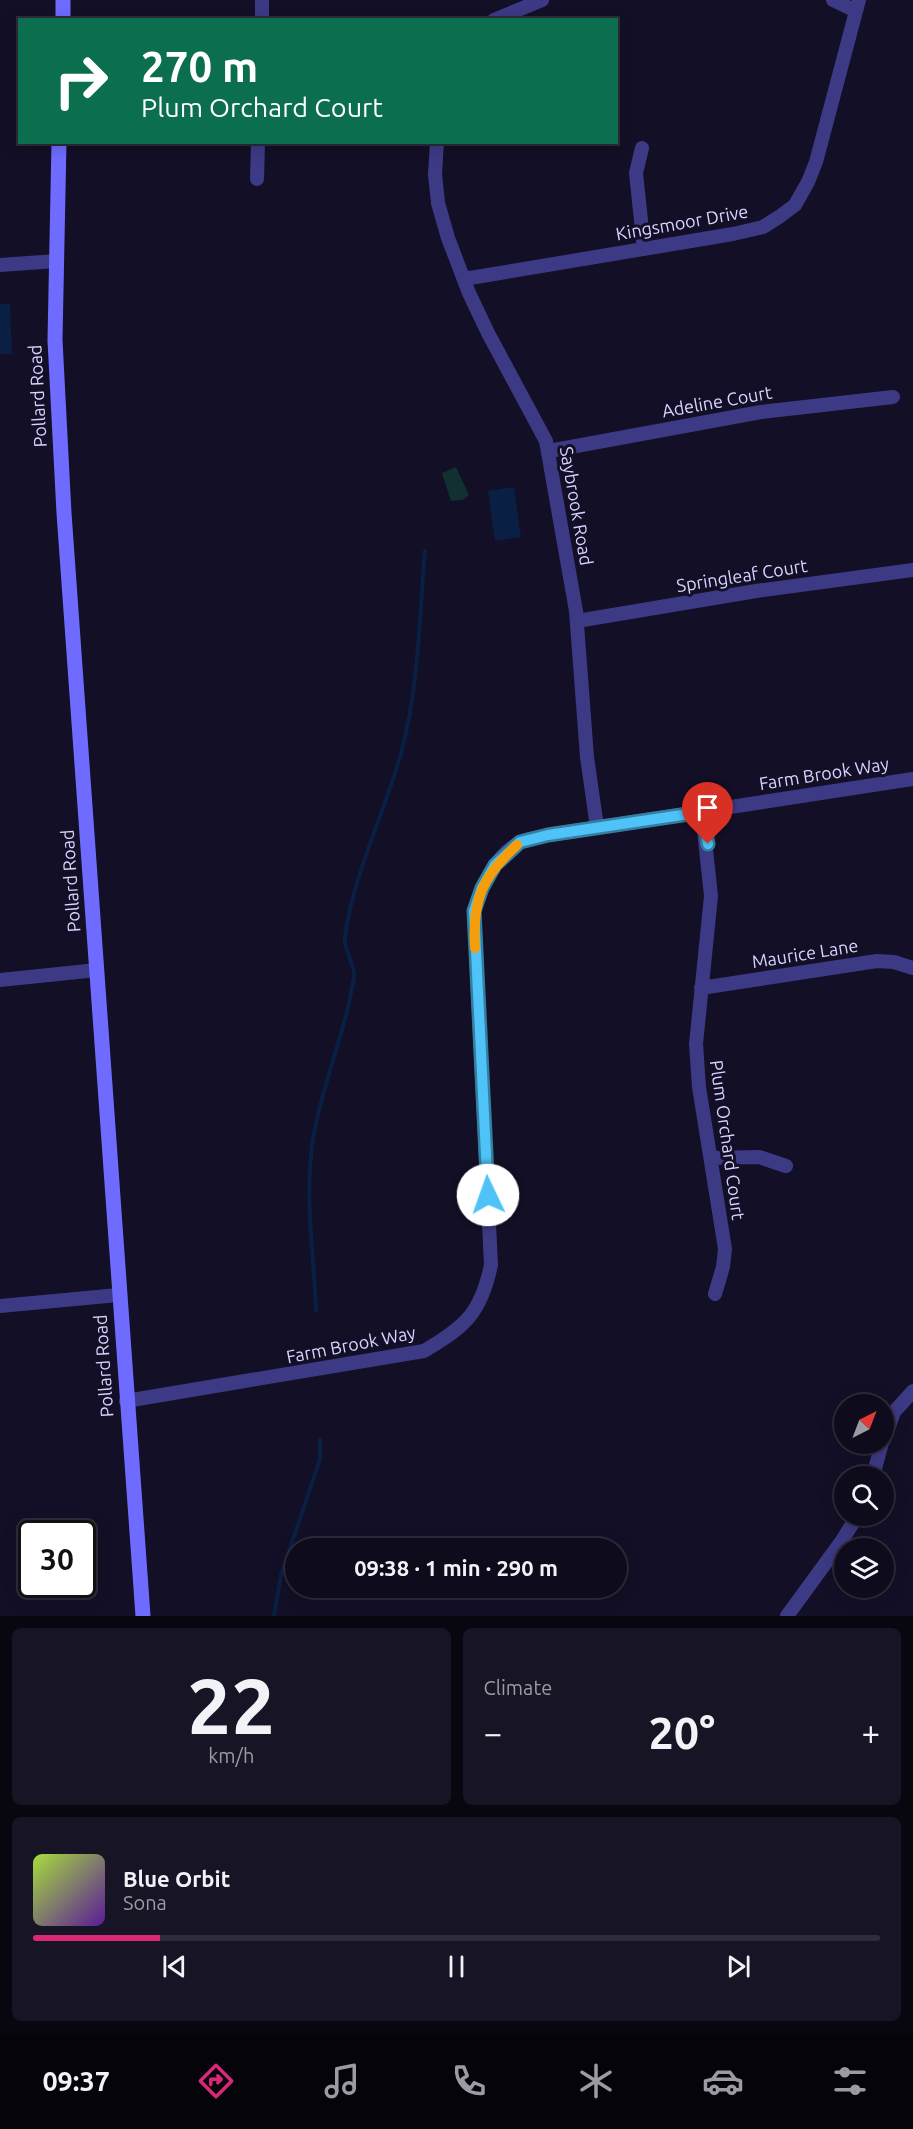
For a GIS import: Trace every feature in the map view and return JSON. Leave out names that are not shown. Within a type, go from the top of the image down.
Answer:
[{"type":"street","points":[[63,0],[63,18]]},
{"type":"street","points":[[262,0],[262,18]]},
{"type":"street","points":[[499,18],[542,0]]},
{"type":"street","points":[[833,0],[858,6]]},
{"type":"street","name":"Kingsmoor Drive","points":[[464,279],[763,227],[795,205],[816,162],[858,6]]},
{"type":"street","name":"Pollard Road","points":[[58,144],[55,340],[64,513],[118,1296],[143,1616]]},
{"type":"street","points":[[257,179],[258,144]]},
{"type":"street","name":"Saybrook Road","points":[[437,144],[435,174],[438,202],[464,279],[513,383],[546,441],[549,451],[577,621],[587,757],[597,827]]},
{"type":"street","points":[[642,148],[636,173],[644,249]]},
{"type":"street","points":[[0,264],[56,261]]},
{"type":"street","name":"Adeline Court","points":[[549,451],[761,412],[892,397]]},
{"type":"street","name":"Springleaf Court","points":[[577,621],[756,591],[913,570]]},
{"type":"street","name":"Farm Brook Way","points":[[126,1401],[424,1351],[454,1334],[471,1314],[485,1293],[491,1265],[474,911],[482,888],[495,865],[520,842],[597,827],[913,779]]},
{"type":"street","name":"Plum Orchard Court","points":[[702,812],[711,896],[696,1052],[699,1087],[725,1250],[723,1267],[715,1294]]},
{"type":"street","name":"Maurice Lane","points":[[701,988],[877,961],[894,962],[913,968]]},
{"type":"street","points":[[0,980],[97,970]]},
{"type":"street","points":[[711,1158],[759,1157],[786,1166]]},
{"type":"street","points":[[0,1306],[118,1296]]},
{"type":"street","points":[[894,1412],[913,1391]]},
{"type":"street","points":[[787,1616],[851,1526]]},
{"type":"green space","points":[[456,467],[469,495],[463,500],[451,501],[442,473]]},
{"type":"water","points":[[0,304],[10,304],[12,354],[0,354]]},
{"type":"water","points":[[514,487],[521,537],[495,541],[488,491]]},
{"type":"waterway","points":[[316,1311],[309,1204],[313,1139],[354,976],[345,942],[350,911],[365,858],[393,780],[407,728],[417,662],[425,551]]},
{"type":"waterway","points":[[274,1616],[281,1575],[320,1459],[320,1439]]},
{"type":"slow traffic","points":[[475,948],[474,911],[482,888],[495,865],[517,845]]},
{"type":"route","points":[[488,1195],[474,911],[482,888],[495,865],[520,842],[548,835],[702,812],[708,844]]}]
